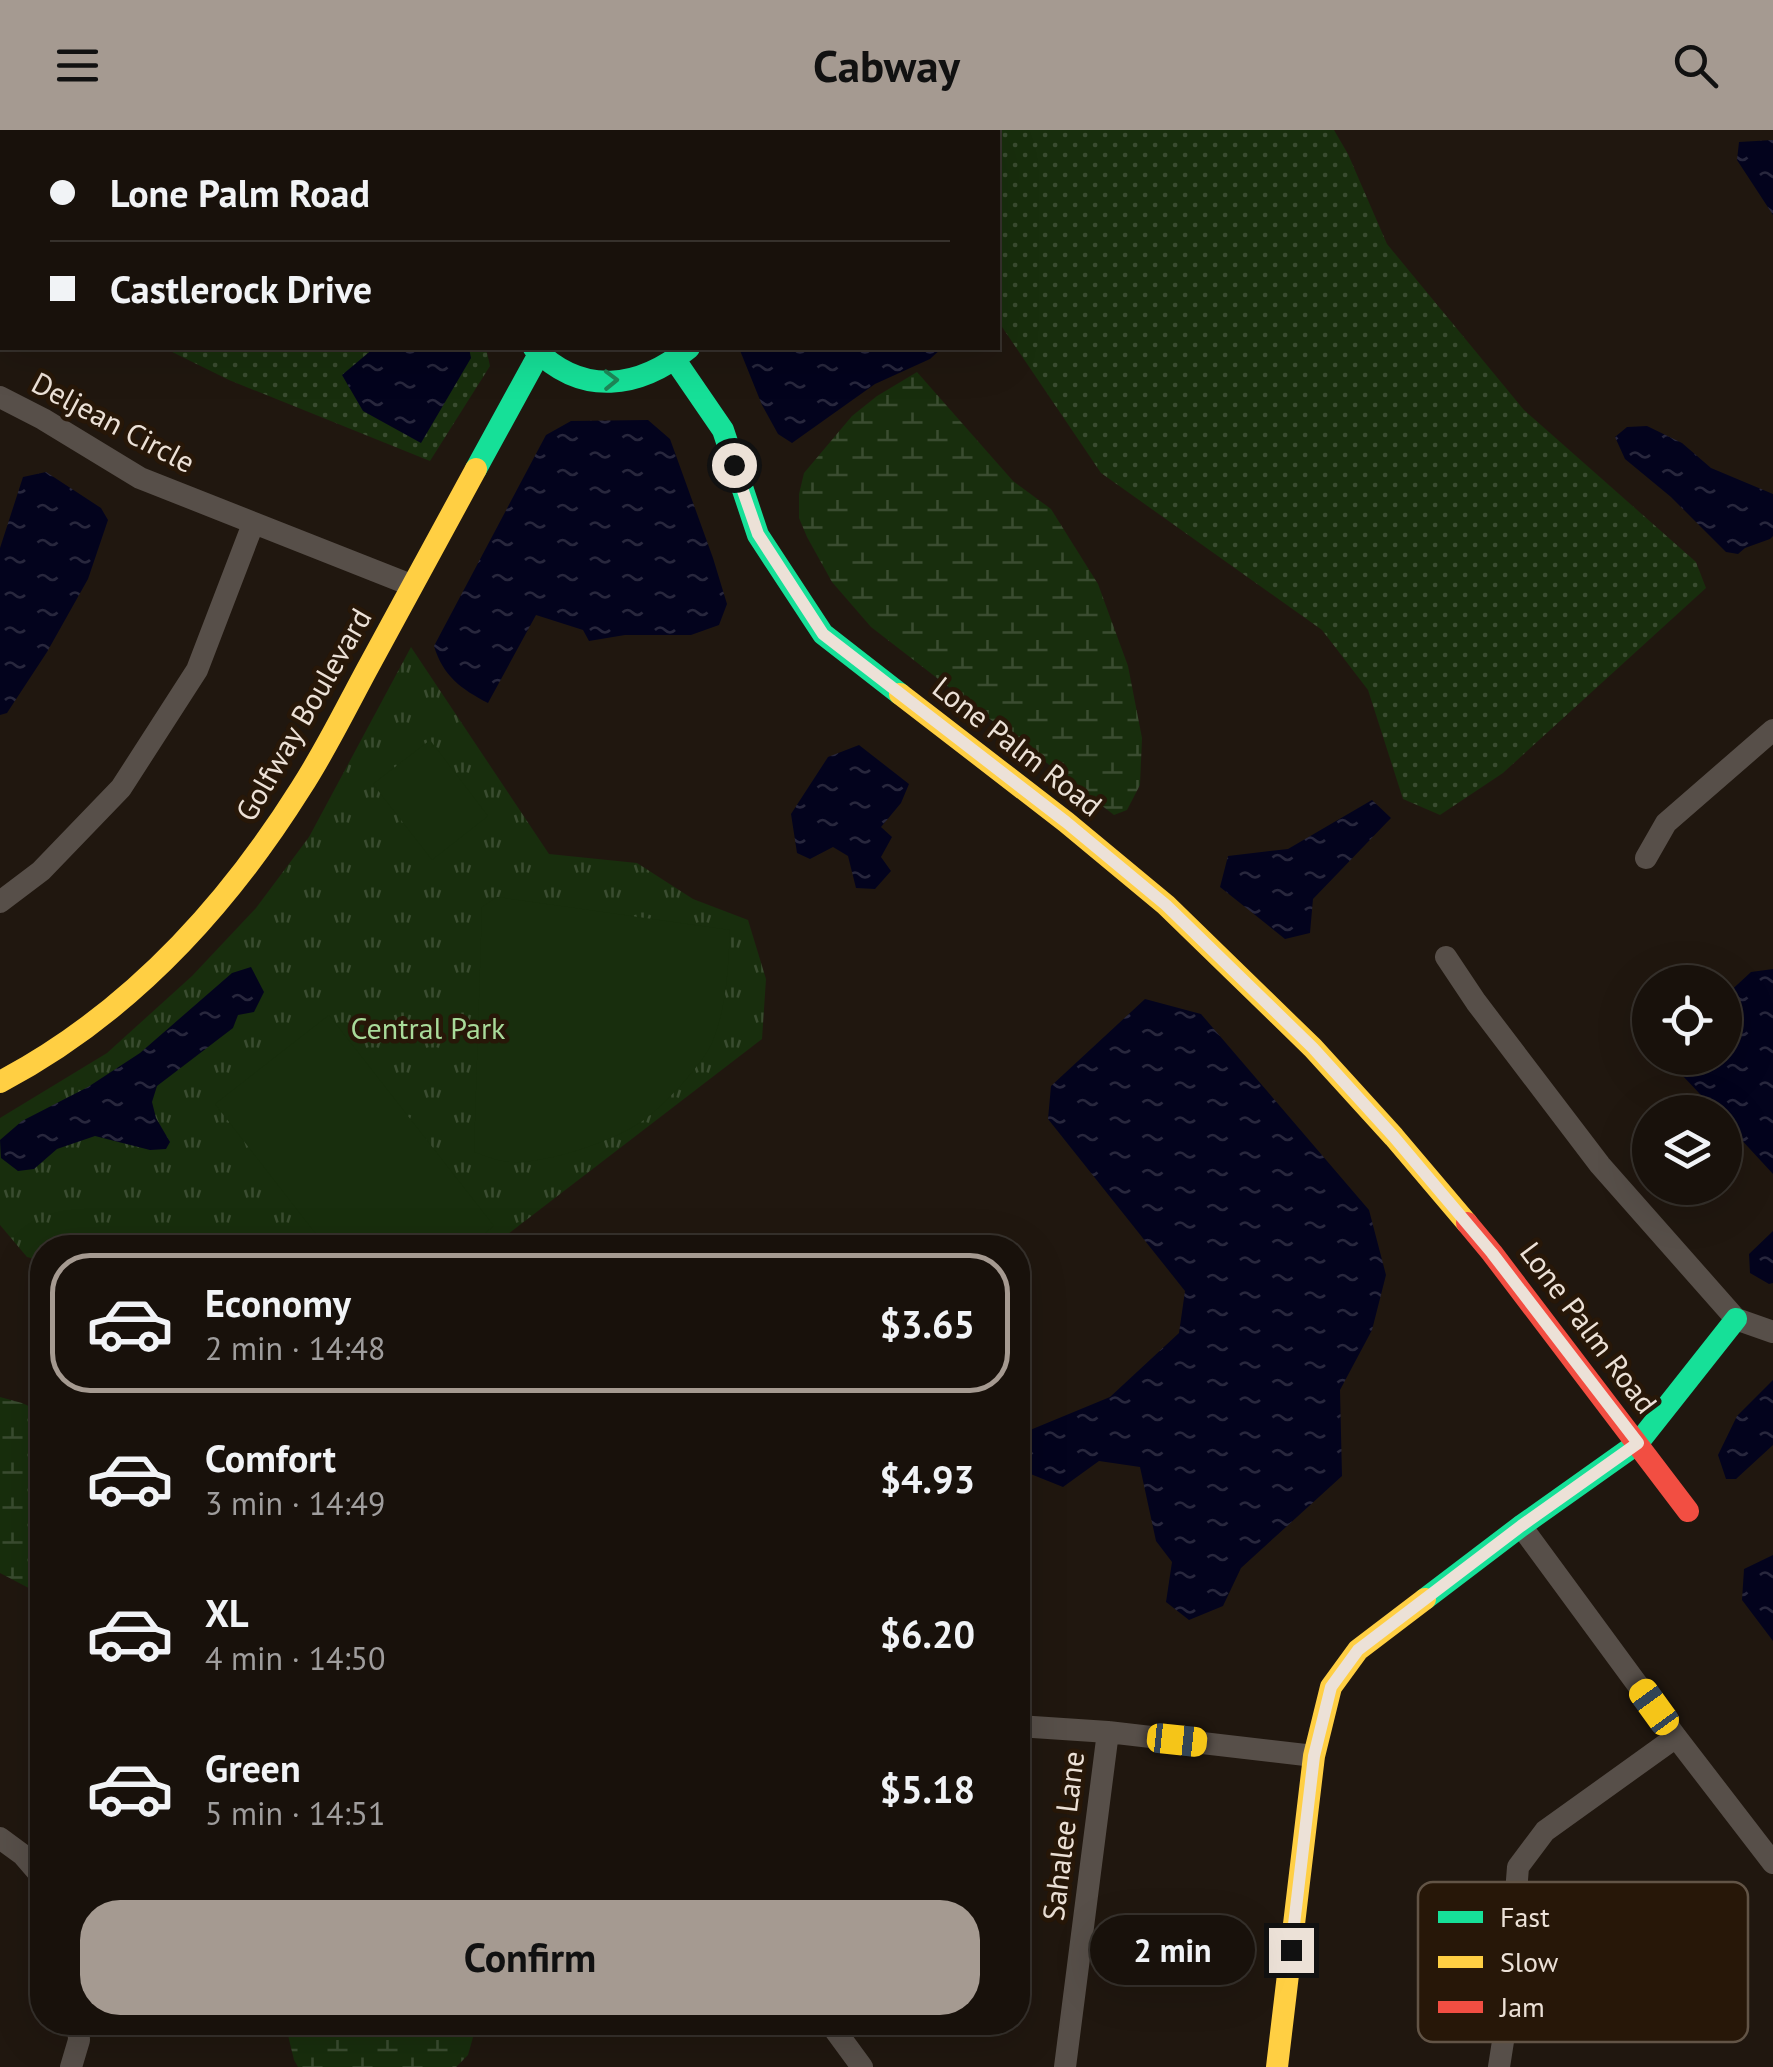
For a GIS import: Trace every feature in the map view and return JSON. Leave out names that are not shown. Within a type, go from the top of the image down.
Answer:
[{"type":"street","points":[[536,351],[560,369],[606,382],[652,374],[682,354]]},
{"type":"street","name":"Golfway Boulevard","points":[[0,1082],[86,1027],[160,968],[215,909],[266,844],[304,784],[536,351]]},
{"type":"street","name":"Lone Palm Road","points":[[682,354],[722,430],[758,534],[823,634],[1066,822],[1166,905],[1313,1048],[1492,1253],[1688,1511]]},
{"type":"street","name":"Deljean Circle","points":[[0,397],[140,478],[411,585]]},
{"type":"street","points":[[0,902],[41,871],[120,788],[197,670],[253,524]]},
{"type":"street","points":[[1646,858],[1666,823],[1773,730]]},
{"type":"street","points":[[1446,957],[1600,1165],[1736,1319],[1773,1332]]},
{"type":"street","points":[[1277,2067],[1314,1756],[1331,1687],[1358,1650],[1638,1443],[1736,1319]]},
{"type":"street","points":[[1521,1526],[1773,1863]]},
{"type":"street","points":[[1030,1727],[1314,1756]]},
{"type":"street","name":"Sahalee Lane","points":[[1065,2067],[1108,1732]]},
{"type":"street","points":[[1517,1882],[1518,1867],[1545,1832],[1676,1737]]},
{"type":"street","points":[[0,1838],[30,1863]]},
{"type":"street","points":[[71,2067],[79,2035]]},
{"type":"street","points":[[838,2035],[862,2067]]},
{"type":"street","points":[[1499,2067],[1503,2042]]},
{"type":"green space","points":[[1000,130],[1334,130],[1387,244],[1524,410],[1696,562],[1706,588],[1503,773],[1440,815],[1403,799],[1368,690],[1322,630],[1101,473],[1000,324]]},
{"type":"green space","points":[[168,350],[486,350],[490,366],[430,461],[229,380]]},
{"type":"green space","points":[[917,372],[1013,481],[1051,509],[1098,584],[1128,666],[1142,738],[1140,785],[1127,810],[1114,815],[871,627],[832,582],[807,537],[799,518],[804,473],[852,416]]},
{"type":"green space","name":"Central Park","points":[[411,647],[549,854],[637,863],[693,899],[748,920],[766,979],[762,1039],[507,1235],[30,1235],[30,1258],[27,1257],[0,1225],[0,1118],[107,1053],[192,976],[256,908],[309,837]]},
{"type":"green space","points":[[430,740],[488,816],[432,860],[373,784]]},
{"type":"green space","points":[[497,897],[730,930],[724,1001],[712,1043],[670,1097],[628,1130],[578,1150],[525,1162],[506,1162],[474,1152],[482,907]]},
{"type":"green space","points":[[329,1015],[494,1226],[482,1235],[317,1235],[215,1104]]},
{"type":"green space","points":[[0,1397],[30,1407],[30,1589],[0,1573]]},
{"type":"green space","points":[[288,2035],[474,2035],[468,2055],[456,2067],[298,2067]]},
{"type":"water","points":[[1773,140],[1773,215],[1737,160],[1739,142]]},
{"type":"water","points":[[372,350],[469,350],[471,358],[421,443],[363,411],[342,375]]},
{"type":"water","points":[[740,350],[940,350],[930,359],[875,384],[792,443],[778,434]]},
{"type":"water","points":[[648,420],[670,439],[713,558],[727,604],[719,625],[691,635],[625,635],[589,641],[583,630],[536,615],[488,703],[469,692],[448,674],[434,646],[546,435],[571,421]]},
{"type":"water","points":[[1647,426],[1682,443],[1711,468],[1773,494],[1773,536],[1738,554],[1726,552],[1671,497],[1625,459],[1615,437],[1627,427]]},
{"type":"water","points":[[46,472],[101,508],[108,520],[88,579],[47,652],[7,713],[0,715],[0,548],[23,477]]},
{"type":"water","points":[[859,745],[909,784],[901,803],[881,827],[892,837],[881,857],[891,871],[875,889],[856,888],[848,856],[833,847],[810,859],[797,853],[791,814],[828,757]]},
{"type":"water","points":[[1372,800],[1391,818],[1313,899],[1310,933],[1285,939],[1220,887],[1228,856],[1288,849]]},
{"type":"water","points":[[251,967],[264,992],[254,1012],[238,1015],[233,1028],[157,1086],[152,1102],[170,1142],[166,1149],[150,1150],[95,1136],[57,1149],[34,1169],[18,1171],[1,1158],[0,1140],[22,1121],[88,1087],[140,1053],[232,973]]},
{"type":"water","points":[[1773,969],[1773,1174],[1742,1140],[1742,1095],[1701,1095],[1682,1075],[1742,1075],[1742,980],[1751,972]]},
{"type":"water","points":[[1145,999],[1201,1014],[1369,1210],[1386,1275],[1372,1330],[1340,1390],[1342,1476],[1241,1568],[1223,1606],[1189,1620],[1166,1602],[1172,1562],[1156,1541],[1140,1467],[1099,1461],[1063,1487],[1030,1474],[1030,1430],[1110,1397],[1179,1333],[1185,1291],[1048,1119],[1051,1086]]},
{"type":"water","points":[[1773,1231],[1773,1283],[1769,1284],[1750,1273],[1749,1254]]},
{"type":"water","points":[[1773,1380],[1773,1445],[1736,1479],[1726,1479],[1718,1455],[1737,1416]]},
{"type":"water","points":[[1773,1555],[1773,1641],[1742,1600],[1744,1569]]},
{"type":"traffic: fast","points":[[536,350],[571,374],[611,382],[650,372],[686,350]]},
{"type":"traffic: fast","points":[[476,469],[539,354]]},
{"type":"traffic: fast","points":[[675,360],[723,430],[758,535],[823,634],[900,694]]},
{"type":"traffic: fast","points":[[1425,1599],[1638,1443],[1736,1319]]},
{"type":"traffic: slow","points":[[0,1082],[90,1025],[131,991],[170,955],[240,876],[320,757],[476,469]]},
{"type":"traffic: slow","points":[[900,694],[1166,905],[1313,1048],[1467,1223]]},
{"type":"traffic: slow","points":[[1277,2067],[1314,1756],[1331,1687],[1358,1650],[1425,1599]]},
{"type":"traffic: jam","points":[[1467,1223],[1688,1511]]},
{"type":"route","points":[[734,465],[758,534],[823,634],[1066,822],[1166,905],[1313,1048],[1492,1253],[1638,1443],[1358,1650],[1331,1687],[1314,1756],[1291,1950]]}]
